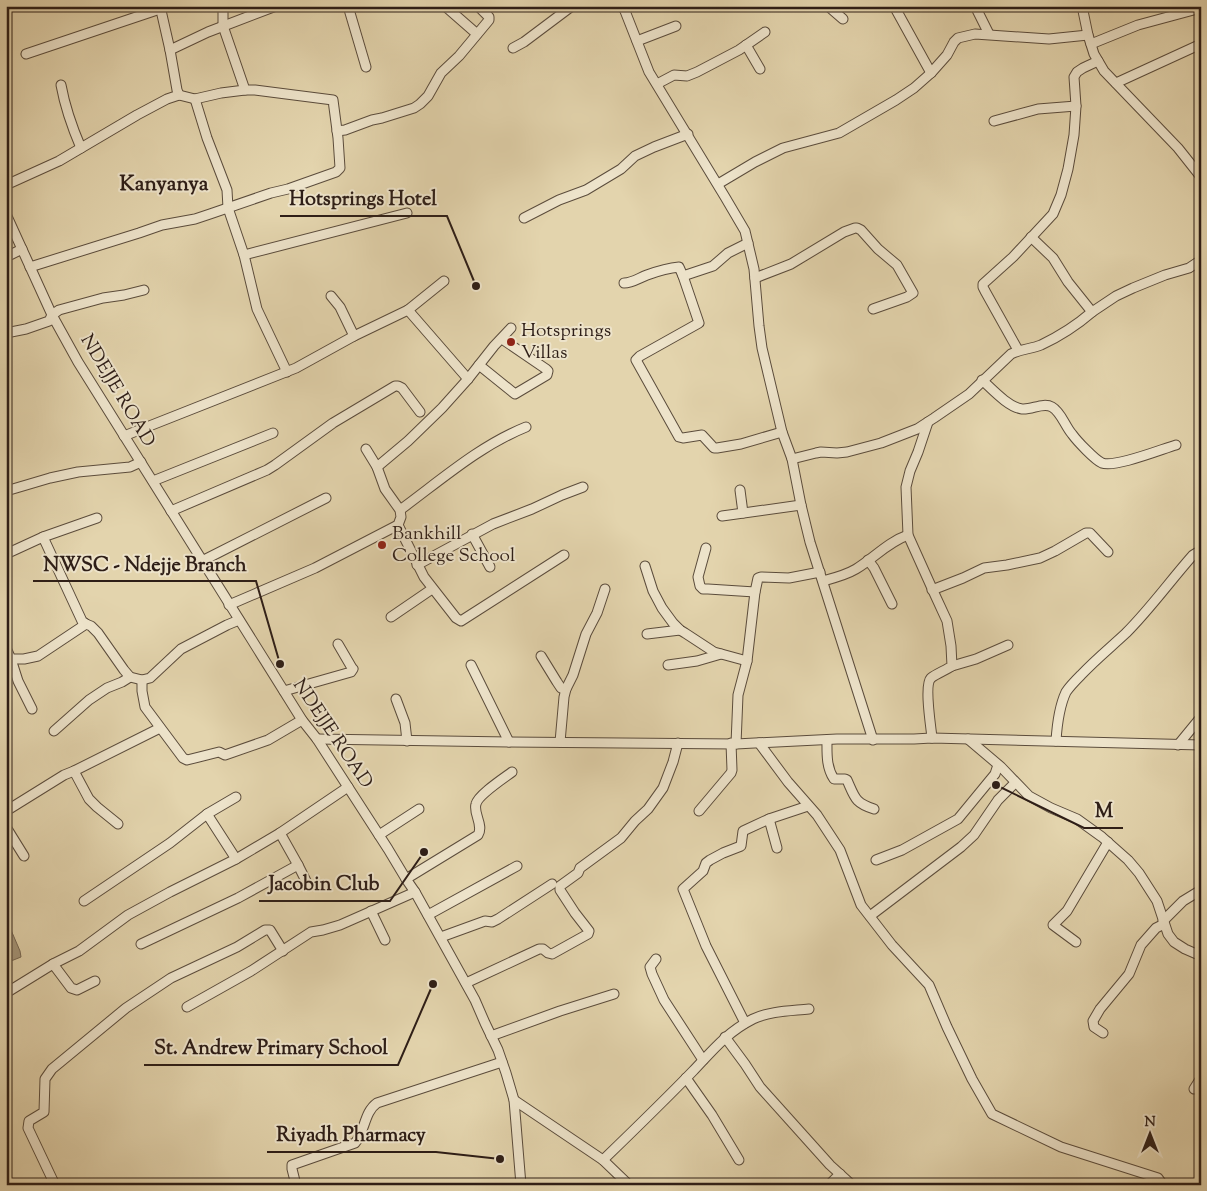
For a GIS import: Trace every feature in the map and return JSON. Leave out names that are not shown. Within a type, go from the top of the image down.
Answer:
[{"type":"street","points":[[223,6],[223,26],[245,90]]},
{"type":"street","points":[[170,50],[223,26],[276,6]]},
{"type":"street","points":[[348,6],[366,67]]},
{"type":"street","points":[[337,131],[414,108],[420,104],[428,96],[441,73],[459,56],[490,19],[478,6]]},
{"type":"street","points":[[513,48],[572,6]]},
{"type":"street","points":[[622,6],[649,72],[688,134],[745,232],[755,278],[762,348],[782,432],[792,460],[810,542],[873,740]]},
{"type":"street","points":[[828,6],[844,19]]},
{"type":"street","points":[[894,6],[931,73]]},
{"type":"street","points":[[975,6],[989,34]]},
{"type":"street","points":[[1082,6],[1091,44],[1104,71],[1178,148],[1201,177]]},
{"type":"street","points":[[447,7],[477,34]]},
{"type":"street","points":[[26,54],[160,8],[179,95]]},
{"type":"street","points":[[1091,44],[1138,26],[1201,8]]},
{"type":"street","points":[[637,41],[676,26]]},
{"type":"street","points":[[657,84],[674,75],[687,76],[697,72],[746,45],[764,32]]},
{"type":"street","points":[[718,184],[783,148],[839,133],[914,88],[947,55],[958,38],[975,34],[1050,38],[1088,35]]},
{"type":"street","points":[[1116,83],[1201,44]]},
{"type":"street","points":[[746,45],[760,69]]},
{"type":"street","points":[[1018,350],[985,291],[983,284],[1013,257],[1053,214],[1061,195],[1068,169],[1074,135],[1076,106],[1074,77],[1076,72],[1098,61]]},
{"type":"street","points":[[61,85],[70,124],[81,148]]},
{"type":"street","points":[[6,185],[60,161],[137,115],[167,99],[179,95],[195,99],[221,93],[255,90],[333,100],[341,165],[336,172],[288,190],[271,193],[195,219],[162,225],[30,267]]},
{"type":"street","points":[[195,99],[207,138],[227,190],[228,208],[244,255],[257,309],[287,372]]},
{"type":"street","points":[[994,121],[1038,109],[1076,106]]},
{"type":"street","points":[[524,218],[559,200],[586,190],[621,169],[635,156],[688,134]]},
{"type":"street","points":[[244,255],[407,213]]},
{"type":"street","name":"NDEJJE ROAD","points":[[6,214],[52,314],[78,362],[284,692],[317,739],[415,892],[475,1000],[502,1062],[514,1100],[522,1185]]},
{"type":"street","points":[[755,278],[791,264],[844,232],[857,228],[897,265],[913,293],[873,309]]},
{"type":"street","points":[[1031,237],[1053,258],[1068,282],[1092,312]]},
{"type":"street","points":[[683,276],[713,266],[728,254],[748,244]]},
{"type":"street","points":[[6,257],[22,249]]},
{"type":"street","points":[[792,460],[816,453],[847,452],[881,443],[917,429],[969,394],[1011,354],[1018,350],[1030,349],[1042,344],[1072,328],[1116,296],[1165,275],[1189,268],[1201,260]]},
{"type":"street","points":[[624,284],[631,283],[649,274],[679,267],[683,276],[699,323],[636,360],[679,437],[702,435],[714,448],[717,448],[742,444],[782,432]]},
{"type":"street","points":[[124,436],[311,361],[354,336],[408,310],[444,281]]},
{"type":"street","points":[[6,333],[26,329],[49,321],[52,314],[59,310],[103,298],[144,290]]},
{"type":"street","points":[[330,296],[340,307],[354,336]]},
{"type":"street","points":[[408,310],[468,379]]},
{"type":"street","points":[[376,467],[442,408],[511,328]]},
{"type":"street","points":[[479,365],[516,394],[547,375],[548,371],[546,369],[502,339]]},
{"type":"street","points":[[982,380],[1000,397],[1020,409],[1048,405],[1055,408],[1072,434],[1095,459],[1102,463],[1117,463],[1176,445]]},
{"type":"street","points":[[171,510],[267,470],[333,423],[395,386],[402,388],[420,412]]},
{"type":"street","points":[[928,422],[906,487],[908,535],[948,621],[952,666]]},
{"type":"street","points":[[400,510],[482,450],[508,434],[526,427]]},
{"type":"street","points":[[153,481],[273,433]]},
{"type":"street","points":[[229,605],[314,568],[398,525],[401,518],[400,510],[385,489],[376,467],[366,450]]},
{"type":"street","points":[[6,491],[50,478],[78,472],[130,467],[141,462]]},
{"type":"street","points":[[417,565],[493,524],[532,509],[562,494],[583,487]]},
{"type":"street","points":[[740,490],[743,513]]},
{"type":"street","points":[[202,561],[326,498]]},
{"type":"street","points":[[722,516],[801,504]]},
{"type":"street","points":[[6,554],[43,537],[97,518]]},
{"type":"street","points":[[398,525],[417,565],[432,589],[456,618],[461,621],[564,555]]},
{"type":"street","points":[[932,590],[984,568],[1007,566],[1040,558],[1086,533],[1090,533],[1108,552]]},
{"type":"street","points":[[472,534],[490,566]]},
{"type":"street","points":[[698,811],[731,774],[738,695],[747,661],[758,578],[838,577],[855,570],[891,543],[908,535]]},
{"type":"street","points":[[43,537],[82,620],[98,633],[130,677],[145,680],[188,645],[239,620]]},
{"type":"street","points":[[706,548],[698,577],[700,586],[708,589],[755,592]]},
{"type":"street","points":[[1056,741],[1057,726],[1066,692],[1097,659],[1144,615],[1193,555],[1198,552],[1201,553]]},
{"type":"street","points":[[868,560],[892,604]]},
{"type":"street","points":[[645,566],[653,591],[673,624],[714,652],[747,661]]},
{"type":"street","points":[[391,617],[432,589]]},
{"type":"street","points":[[560,742],[566,689],[605,589]]},
{"type":"street","points":[[11,659],[38,656],[86,624]]},
{"type":"street","points":[[648,634],[680,630]]},
{"type":"street","points":[[284,692],[351,672],[352,668],[338,644]]},
{"type":"street","points":[[932,738],[928,691],[928,683],[931,678],[952,666],[976,659],[1008,645]]},
{"type":"street","points":[[6,648],[18,681],[32,709]]},
{"type":"street","points":[[668,664],[697,661],[721,654]]},
{"type":"street","points":[[541,656],[556,682],[561,688],[566,689]]},
{"type":"street","points":[[470,665],[509,742]]},
{"type":"street","points":[[54,731],[89,700],[107,688],[130,677]]},
{"type":"street","points":[[142,680],[145,707],[183,758],[188,760],[219,752],[226,755],[268,740],[302,720]]},
{"type":"street","points":[[396,699],[406,723],[407,741]]},
{"type":"street","points":[[1178,745],[1201,717]]},
{"type":"street","points":[[6,810],[64,775],[160,728]]},
{"type":"street","points":[[317,739],[759,743],[932,738],[1201,745]]},
{"type":"street","points":[[968,739],[1029,796],[1076,819],[1108,842],[1128,860],[1149,887],[1157,901],[1168,934],[1174,942],[1201,956]]},
{"type":"street","points":[[827,740],[830,774],[834,779],[847,780],[856,799],[863,806],[874,809]]},
{"type":"street","points":[[466,984],[539,949],[552,954],[588,934],[588,931],[560,890],[560,886],[578,873],[580,868],[621,838],[634,821],[648,809],[663,788],[678,743]]},
{"type":"street","points":[[759,743],[788,782],[817,816],[840,850],[861,905],[892,945],[928,986],[992,1114],[1060,1147],[1158,1178],[1163,1185]]},
{"type":"street","points":[[876,860],[902,850],[958,820],[995,774],[998,765]]},
{"type":"street","points":[[74,771],[89,799],[118,824]]},
{"type":"street","points":[[406,879],[478,835],[480,829],[476,802],[512,772]]},
{"type":"street","points":[[870,916],[974,835],[998,800],[1015,783]]},
{"type":"street","points":[[6,993],[78,951],[128,915],[236,859],[280,833],[348,787]]},
{"type":"street","points":[[84,901],[170,843],[208,814],[236,797]]},
{"type":"street","points":[[745,1023],[706,946],[683,889],[704,871],[706,864],[710,860],[740,846],[743,831],[769,819],[808,806]]},
{"type":"street","points":[[379,835],[419,810]]},
{"type":"street","points":[[208,814],[236,859]]},
{"type":"street","points":[[769,819],[777,848]]},
{"type":"street","points":[[6,827],[24,856]]},
{"type":"street","points":[[280,833],[308,885]]},
{"type":"street","points":[[1076,942],[1053,925],[1067,911],[1108,842]]},
{"type":"street","points":[[140,944],[238,898],[298,865]]},
{"type":"street","points":[[428,915],[517,866]]},
{"type":"street","points":[[441,937],[485,922],[492,922],[552,884]]},
{"type":"street","points":[[1103,1033],[1094,1027],[1093,1021],[1100,1009],[1129,974],[1145,939],[1164,923],[1183,901],[1201,890]]},
{"type":"street","points":[[187,1007],[251,971],[311,932],[335,928],[415,892]]},
{"type":"street","points":[[371,911],[385,940]]},
{"type":"street","points":[[55,1185],[28,1128],[29,1121],[44,1112],[45,1079],[52,1069],[126,1008],[171,978],[237,948],[265,930],[270,930],[283,951]]},
{"type":"street","points":[[656,959],[650,966],[664,1000],[703,1060]]},
{"type":"street","points":[[53,964],[71,988],[77,990],[95,981]]},
{"type":"street","points":[[491,1036],[614,994]]},
{"type":"street","points":[[603,1160],[725,1037],[745,1023],[768,1014],[809,1010]]},
{"type":"street","points":[[725,1037],[760,1087],[824,1159],[852,1185]]},
{"type":"street","points":[[296,1185],[292,1165],[355,1143],[360,1136],[371,1107],[376,1103],[502,1062]]},
{"type":"street","points":[[686,1078],[712,1114],[738,1160]]},
{"type":"street","points":[[1194,1089],[1201,1078]]},
{"type":"street","points":[[514,1100],[603,1160],[629,1185]]},
{"type":"street","points":[[829,1185],[840,1174]]},
{"type":"shaded area","points":[[7,929],[11,930],[21,957],[11,961],[6,956]]},
{"type":"place","name":"Hotsprings Hotel","points":[[476,286]]},
{"type":"place","name":"Hotsprings Villas","points":[[511,342]]},
{"type":"place","name":"Bankhill College School","points":[[382,545]]},
{"type":"place","name":"NWSC - Ndejje Branch","points":[[280,664]]},
{"type":"place","name":"M","points":[[996,785]]},
{"type":"place","name":"Jacobin Club","points":[[424,852]]},
{"type":"place","name":"St. Andrew Primary School","points":[[433,984]]},
{"type":"place","name":"Riyadh Pharmacy","points":[[500,1159]]},
{"type":"district","name":"Kanyanya","points":[[164,185]]}]
